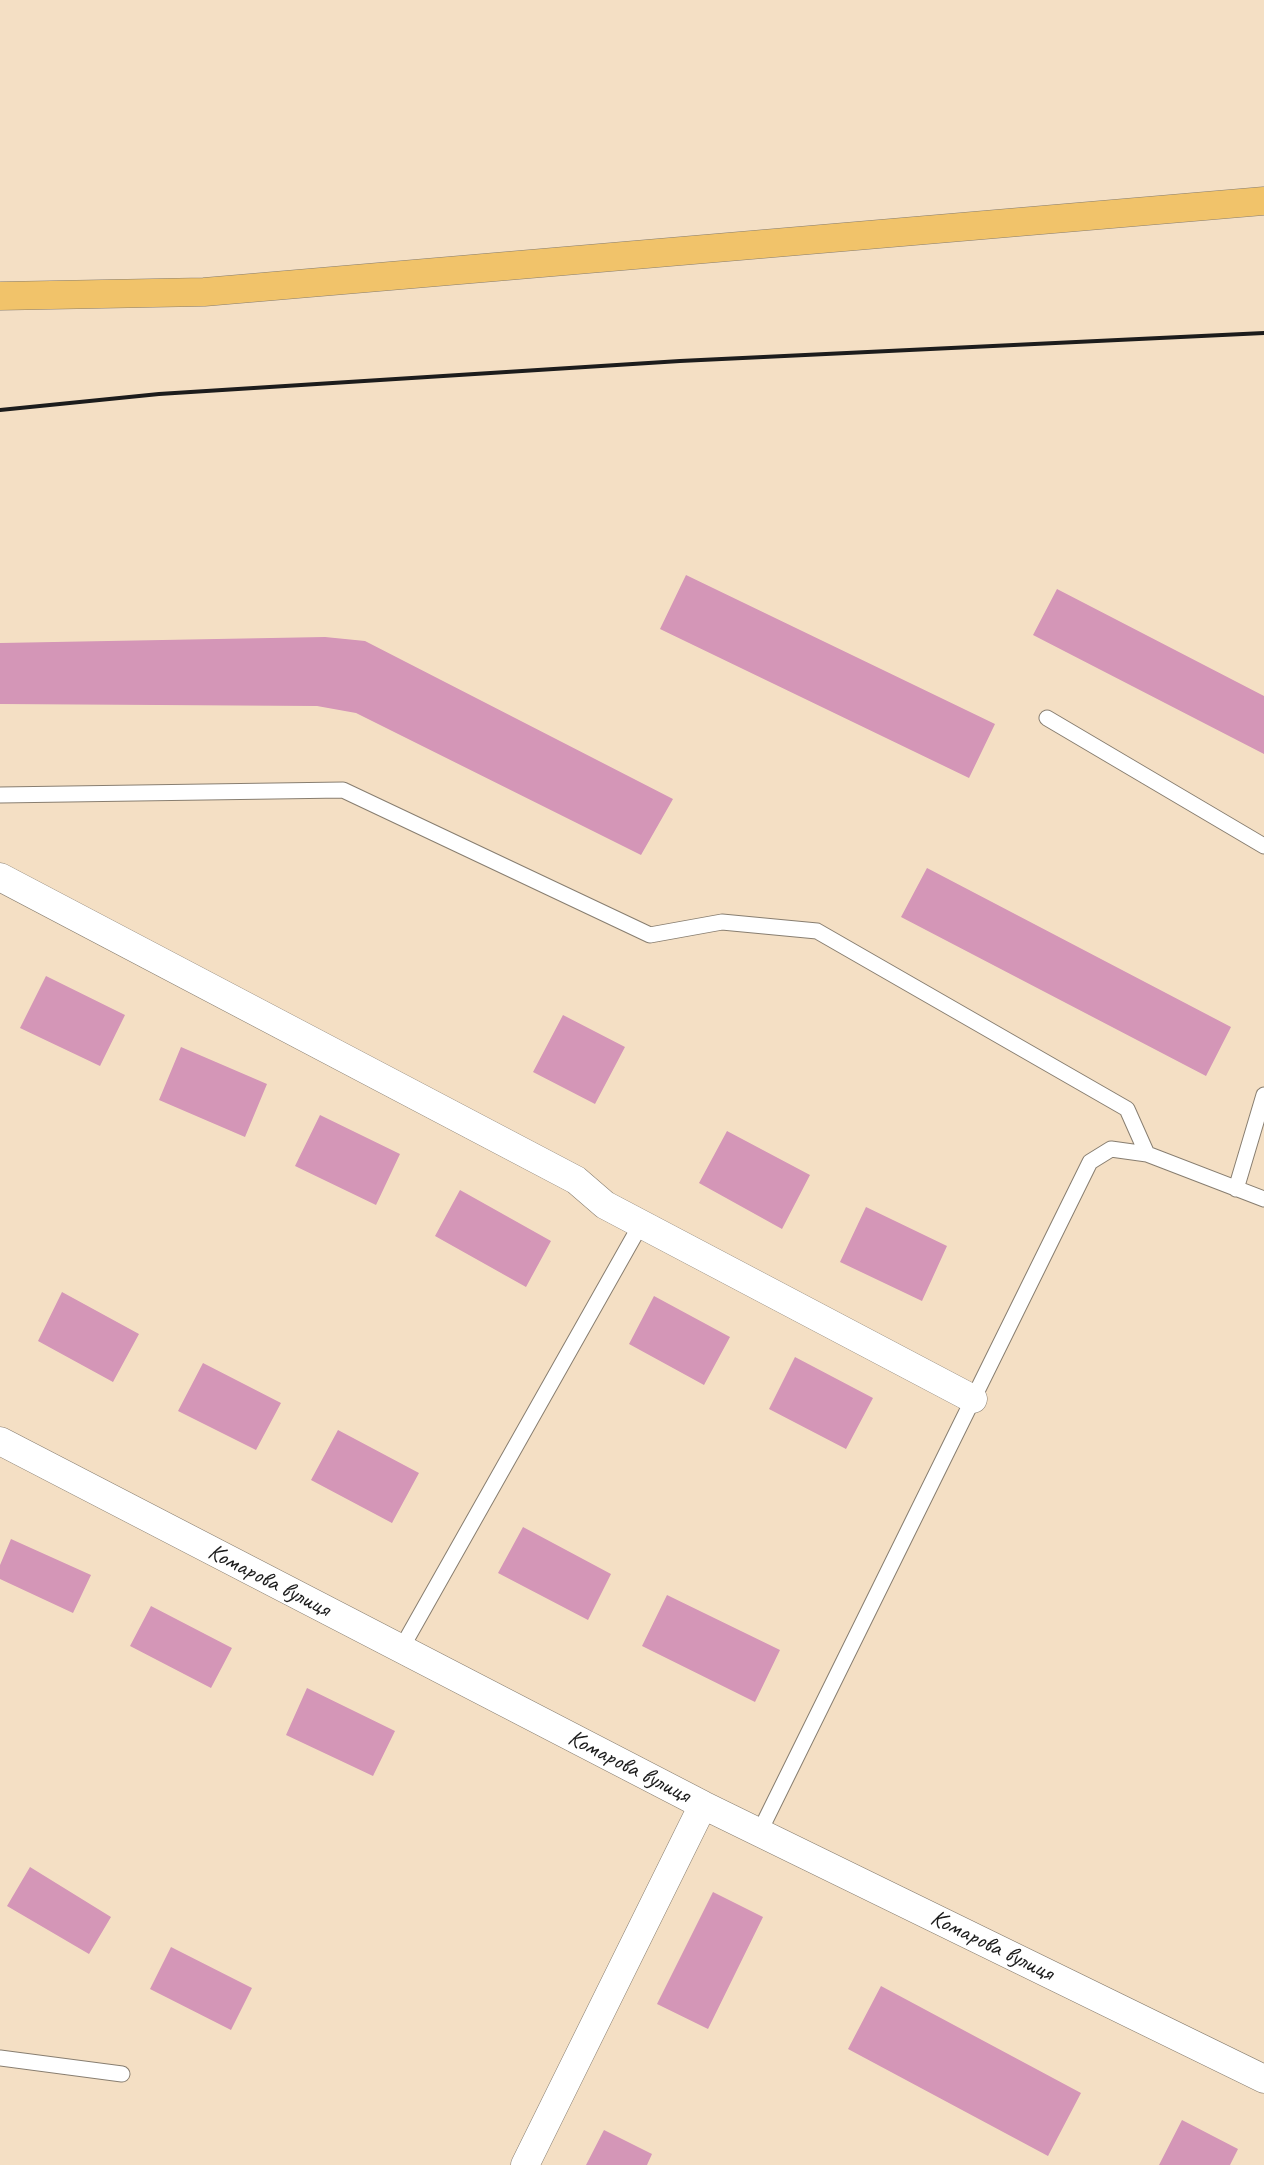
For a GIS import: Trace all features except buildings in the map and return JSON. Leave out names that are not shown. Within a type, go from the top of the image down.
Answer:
[{"type":"main road","points":[[0,296],[204,292],[1264,201]]},
{"type":"street","points":[[0,876],[576,1180],[604,1204],[973,1399]]},
{"type":"street","name":"Комарова вулиця","points":[[0,1441],[702,1805],[1264,2079]]},
{"type":"street","points":[[525,2165],[702,1805]]},
{"type":"lane","points":[[1047,718],[1264,846]]},
{"type":"lane","points":[[0,795],[343,790],[650,936],[722,922],[817,931],[1127,1109],[1147,1154]]},
{"type":"lane","points":[[1236,1189],[1264,1095]]},
{"type":"lane","points":[[759,1832],[1090,1162],[1111,1149],[1147,1154],[1264,1199]]},
{"type":"lane","points":[[401,1649],[641,1224]]},
{"type":"lane","points":[[0,2058],[122,2074]]},
{"type":"railway","points":[[0,410],[159,394],[680,361],[1264,333]]}]
